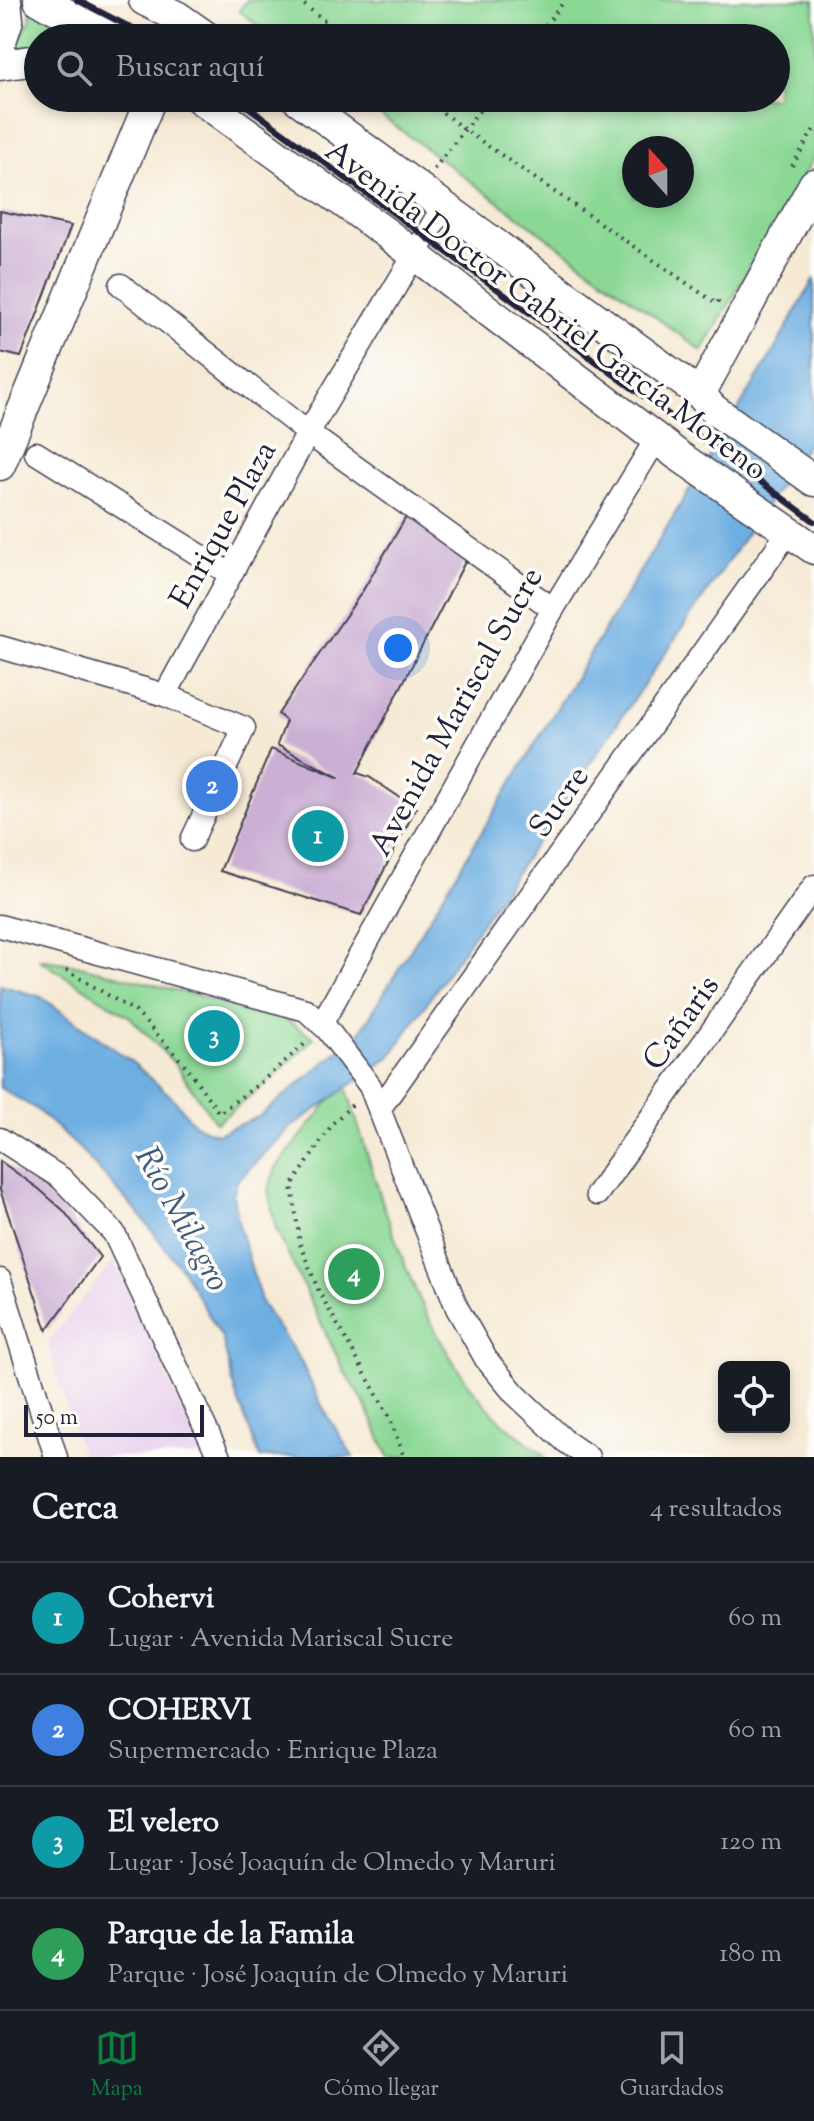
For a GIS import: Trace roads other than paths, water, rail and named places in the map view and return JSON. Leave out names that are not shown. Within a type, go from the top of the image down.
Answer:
[{"type":"main road","points":[[0,44],[8,20],[6,0]]},
{"type":"main road","points":[[39,0],[86,24]]},
{"type":"main road","points":[[144,0],[176,18]]},
{"type":"main road","points":[[0,65],[24,62]]},
{"type":"main road","points":[[1,460],[145,112]]},
{"type":"main road","name":"Avenida Doctor Gabriel García Moreno","points":[[218,112],[414,253],[668,447],[814,549]]},
{"type":"main road","name":"Avenida Doctor Gabriel García Moreno","points":[[315,112],[809,478]]},
{"type":"main road","points":[[706,402],[803,176]]},
{"type":"street","name":"Enrique Plaza","points":[[165,695],[308,433],[443,207]]},
{"type":"street","points":[[121,285],[308,433],[553,609]]},
{"type":"street","name":"Avenida Mariscal Sucre","points":[[321,1030],[553,609],[668,447]]},
{"type":"street","points":[[36,453],[230,574]]},
{"type":"street","name":"Sucre","points":[[380,1108],[789,531]]},
{"type":"street","points":[[0,647],[165,695],[244,728],[192,840]]},
{"type":"street","name":"Cañaris","points":[[597,1194],[814,886]]},
{"type":"street","points":[[0,926],[306,1010],[368,1083],[457,1308],[486,1359],[515,1394],[565,1441],[588,1457]]},
{"type":"street","points":[[0,1139],[61,1178],[114,1233],[219,1457]]},
{"type":"street","points":[[0,1280],[56,1457]]},
{"type":"water","name":"Río Milagro","points":[[814,278],[814,435],[390,1057],[290,1128],[237,1181],[233,1195],[240,1230],[262,1304],[300,1360],[323,1408],[353,1457],[260,1457],[236,1395],[222,1338],[183,1271],[139,1214],[80,1149],[36,1109],[0,1088],[0,985],[41,997],[131,1061],[173,1098],[195,1125],[217,1134],[260,1116],[359,1034],[775,349]]},
{"type":"railway","points":[[77,0],[124,24]]},
{"type":"railway","points":[[255,112],[814,521]]},
{"type":"place","name":"COHERVI","points":[[212,786]]},
{"type":"place","name":"Cohervi","points":[[318,836]]},
{"type":"place","name":"El velero","points":[[214,1036]]},
{"type":"place","name":"Parque de la Famila","points":[[354,1274]]}]
